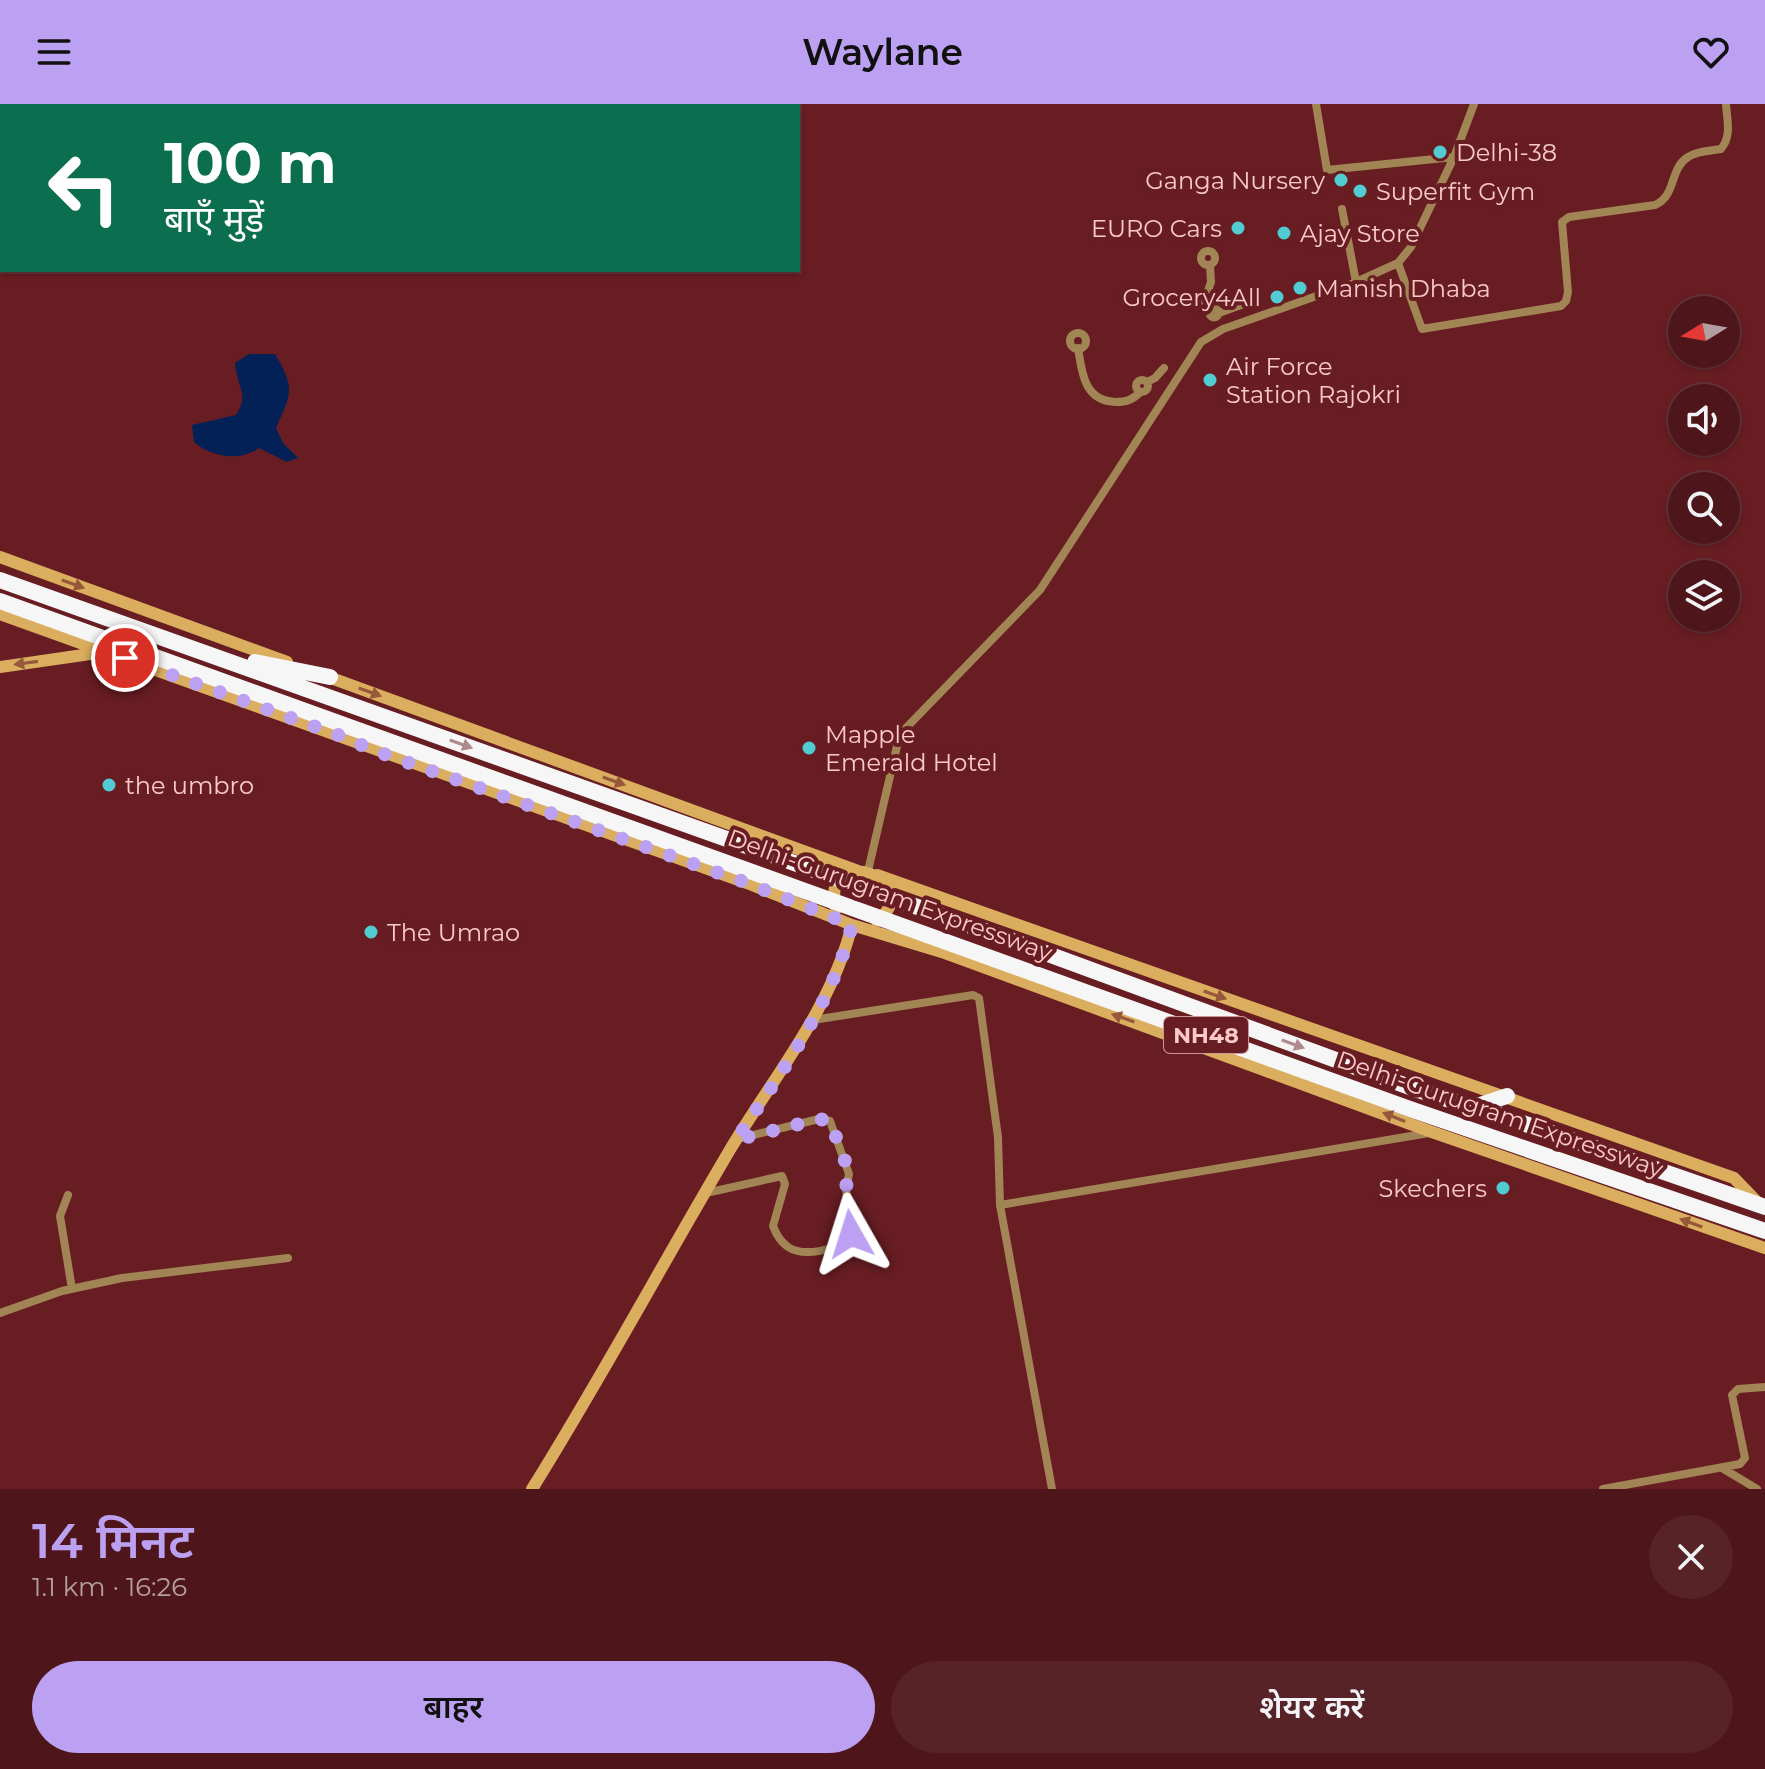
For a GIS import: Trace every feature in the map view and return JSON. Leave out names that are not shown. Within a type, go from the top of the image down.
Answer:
[{"type":"highway","name":"Delhi-Gurugram Expressway","points":[[0,580],[1010,940],[1400,1083],[1763,1207]]},
{"type":"highway","name":"Delhi-Gurugram Expressway","points":[[0,601],[1410,1109],[1765,1231]]},
{"type":"highway","points":[[26,611],[61,635]]},
{"type":"highway","points":[[222,657],[279,665],[330,677]]},
{"type":"highway","points":[[1474,1107],[1507,1096]]},
{"type":"main road","points":[[0,557],[768,837],[1734,1178],[1763,1207]]},
{"type":"main road","points":[[0,614],[747,883],[853,925],[945,953],[1432,1132],[1765,1248]]},
{"type":"main road","points":[[53,659],[61,635]]},
{"type":"main road","points":[[0,667],[108,652]]},
{"type":"main road","points":[[747,883],[767,880],[776,869],[778,854],[768,837]]},
{"type":"main road","points":[[853,925],[836,910],[835,889],[841,880],[868,872]]},
{"type":"main road","points":[[853,925],[882,918],[888,908],[890,897],[887,886],[868,872]]},
{"type":"main road","points":[[945,953],[940,946],[941,932],[950,911],[958,904]]},
{"type":"main road","points":[[532,1489],[736,1140],[813,1020],[832,982],[853,925]]},
{"type":"street","points":[[1316,104],[1327,170],[1454,157]]},
{"type":"street","points":[[868,872],[897,746],[904,730],[1040,590],[1201,342],[1211,335],[1356,282],[1398,263],[1411,247],[1454,157],[1474,104]]},
{"type":"street","points":[[1398,263],[1422,329],[1561,306],[1568,292],[1562,222],[1569,217],[1655,205],[1664,201],[1670,193],[1678,166],[1686,158],[1721,149],[1725,145],[1728,136],[1726,104]]},
{"type":"street","points":[[1342,209],[1356,282]]},
{"type":"street","points":[[1210,265],[1211,282],[1204,302],[1214,314],[1211,335]]},
{"type":"street","points":[[1214,314],[1241,305]]},
{"type":"street","points":[[1078,348],[1085,383],[1094,395],[1103,400],[1132,400],[1164,368]]},
{"type":"street","points":[[1145,388],[1164,398]]},
{"type":"street","points":[[813,1020],[977,996],[982,1003],[997,1121],[1000,1205],[1052,1489]]},
{"type":"street","points":[[706,1193],[782,1176],[785,1184],[773,1226],[788,1247],[812,1251],[832,1248],[848,1238],[851,1227],[846,1189],[849,1174],[830,1121],[819,1119],[736,1140]]},
{"type":"street","points":[[1000,1205],[1432,1132]]},
{"type":"street","points":[[68,1195],[60,1216],[72,1289]]},
{"type":"street","points":[[0,1313],[72,1289],[153,1274],[288,1258]]},
{"type":"street","points":[[1603,1489],[1740,1464],[1745,1458],[1732,1400],[1734,1392],[1765,1387]]},
{"type":"street","points":[[1722,1468],[1757,1489]]},
{"type":"water","points":[[249,354],[275,354],[286,375],[288,398],[276,428],[283,443],[298,458],[287,462],[259,448],[243,455],[226,456],[194,442],[192,425],[236,415],[242,395],[235,363]]},
{"type":"place","name":"Delhi-38","points":[[1440,152]]},
{"type":"place","name":"Ganga Nursery","points":[[1341,180]]},
{"type":"place","name":"Superfit Gym","points":[[1360,191]]},
{"type":"place","name":"EURO Cars","points":[[1238,228]]},
{"type":"place","name":"Ajay Store","points":[[1284,233]]},
{"type":"place","name":"Manish Dhaba","points":[[1300,288]]},
{"type":"place","name":"Grocery4All","points":[[1277,297]]},
{"type":"place","name":"Air Force Station Rajokri","points":[[1210,380]]},
{"type":"place","name":"Mapple Emerald Hotel","points":[[809,748]]},
{"type":"place","name":"the umbro","points":[[109,785]]},
{"type":"place","name":"The Umrao","points":[[371,932]]},
{"type":"place","name":"Skechers","points":[[1503,1188]]},
{"type":"route","points":[[125,658],[747,883],[852,925],[847,947],[813,1020],[736,1140],[819,1119],[830,1121],[849,1174],[846,1189],[851,1234]]}]
